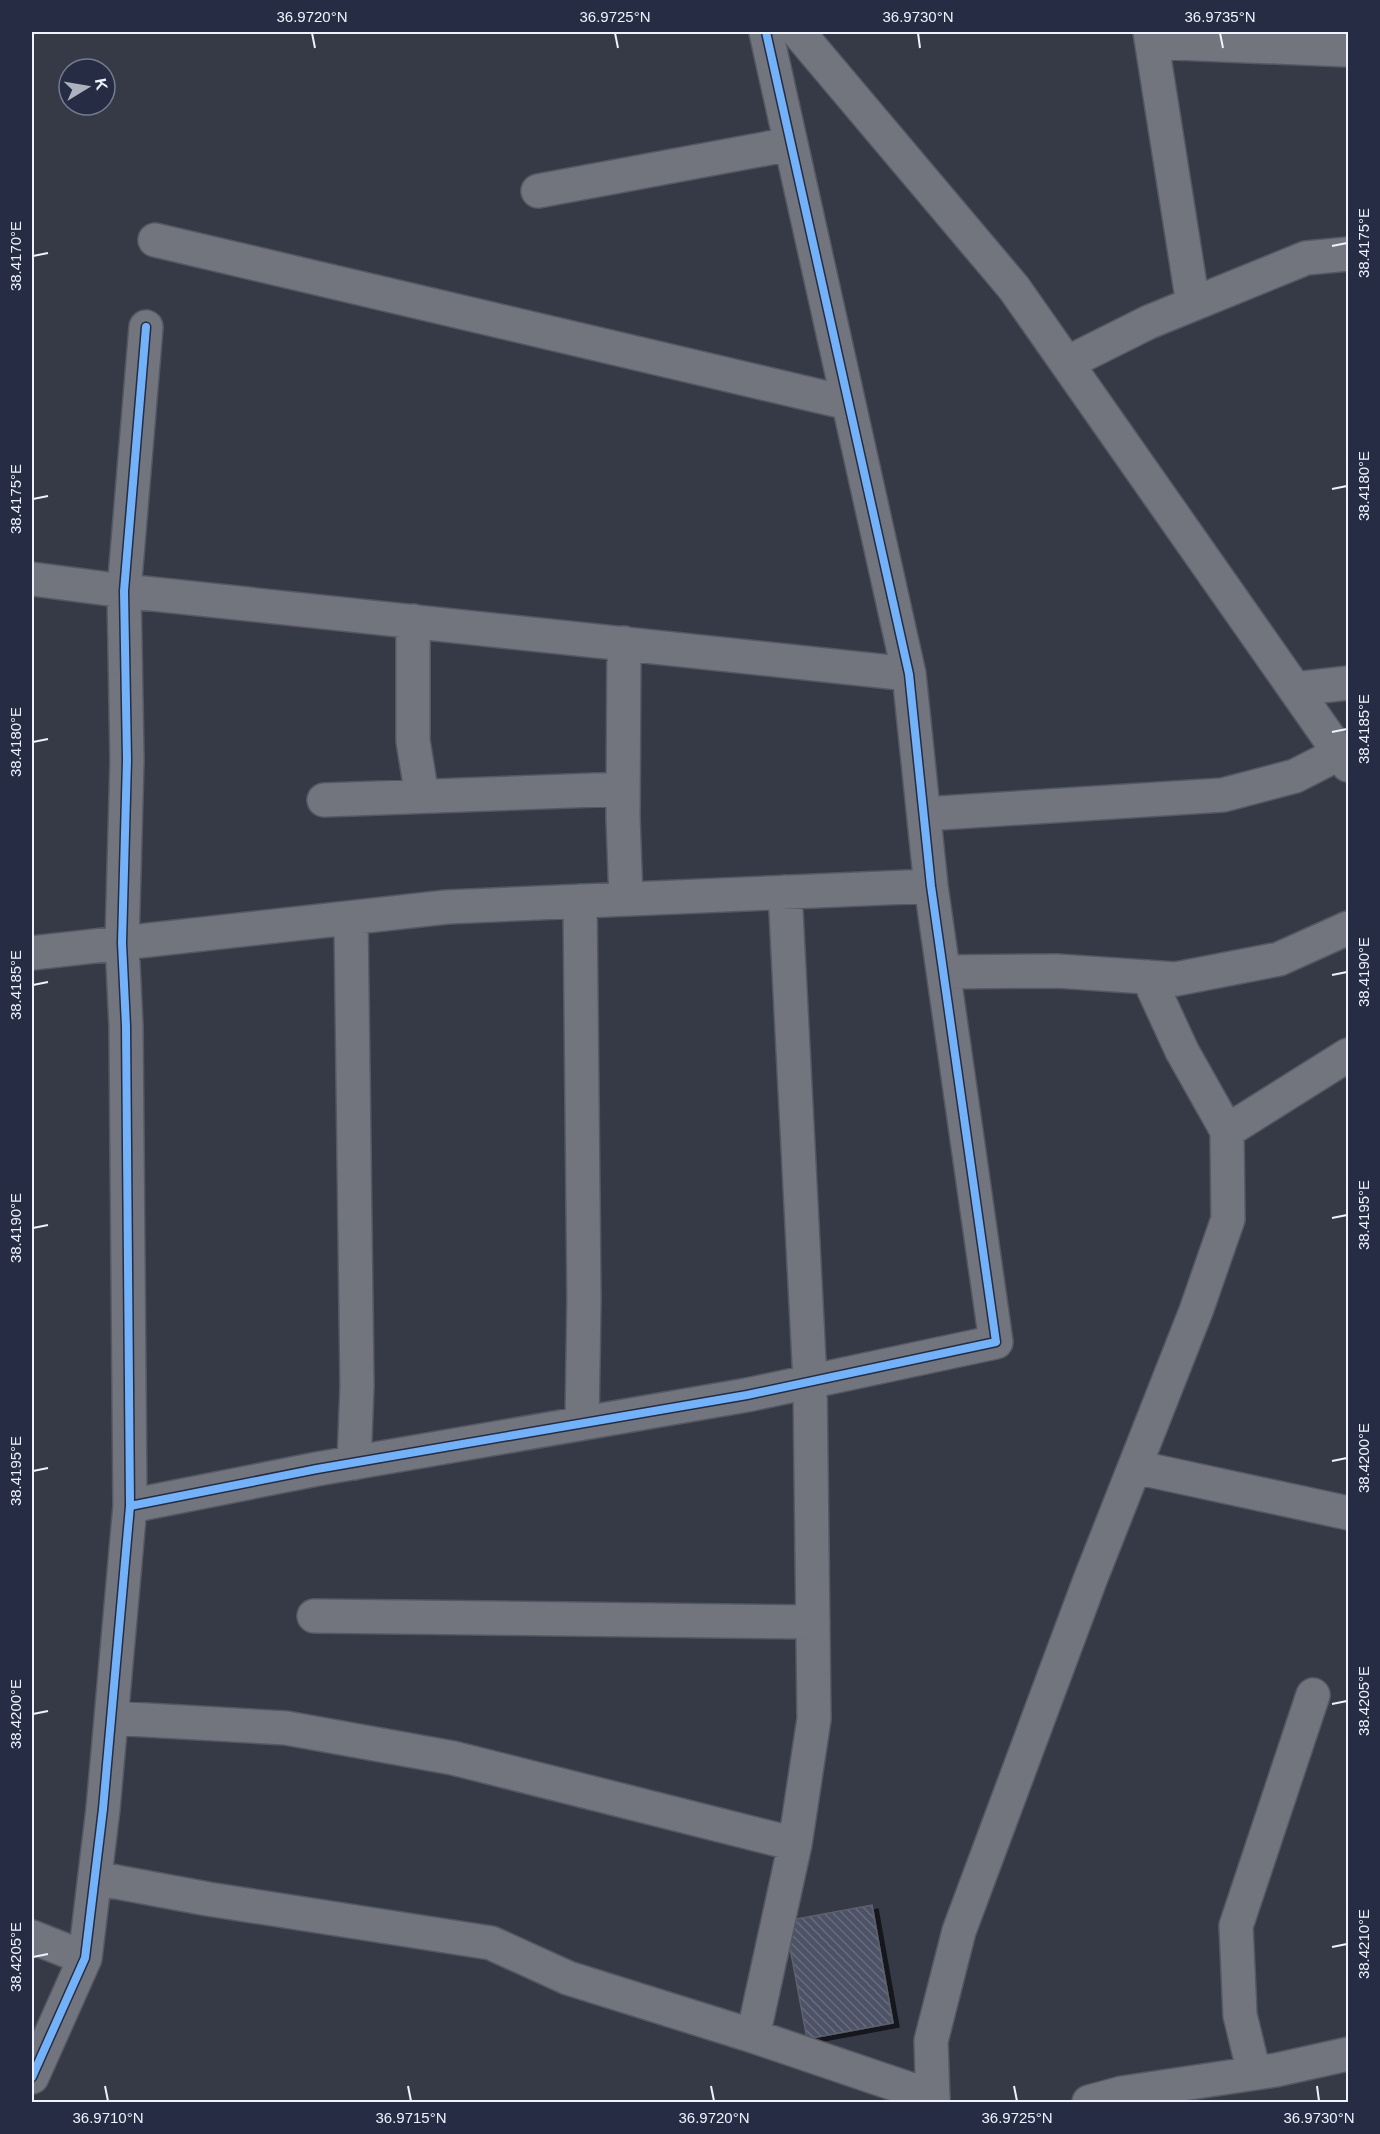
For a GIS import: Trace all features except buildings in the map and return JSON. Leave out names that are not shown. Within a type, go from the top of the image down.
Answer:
[{"type":"street","points":[[130,1506],[354,1463],[747,1395],[996,1342],[931,886],[909,674],[766,32]]},
{"type":"street","points":[[798,32],[1014,288],[1344,759],[1295,776],[1223,795],[924,814]]},
{"type":"street","points":[[1193,304],[1151,37],[1348,50]]},
{"type":"street","points":[[538,191],[791,144]]},
{"type":"street","points":[[155,240],[848,403]]},
{"type":"street","points":[[1067,363],[1149,322],[1306,258],[1348,254]]},
{"type":"street","points":[[32,2077],[85,1958],[111,1718],[130,1506],[126,1026],[122,943],[128,760],[124,591],[146,327]]},
{"type":"street","points":[[32,579],[124,591],[909,674]]},
{"type":"street","points":[[413,621],[413,741],[422,796]]},
{"type":"street","points":[[624,643],[623,789],[626,899]]},
{"type":"street","points":[[1295,689],[1348,683]]},
{"type":"street","points":[[324,800],[623,789]]},
{"type":"street","points":[[32,953],[447,907],[931,886]]},
{"type":"street","points":[[753,2036],[795,1844],[814,1719],[810,1381],[785,892]]},
{"type":"street","points":[[580,901],[584,1300],[582,1423]]},
{"type":"street","points":[[351,918],[357,1386],[354,1463]]},
{"type":"street","points":[[944,972],[1057,971],[1176,979],[1279,959],[1348,928]]},
{"type":"street","points":[[95,1878],[208,1899],[491,1943],[568,1978],[753,2036],[933,2100],[931,2041],[959,1931],[1020,1764],[1196,1311],[1228,1219],[1227,1131],[1182,1051],[1148,977]]},
{"type":"street","points":[[1227,1131],[1348,1055]]},
{"type":"street","points":[[1135,1467],[1348,1513]]},
{"type":"street","points":[[314,1616],[813,1622]]},
{"type":"street","points":[[1254,2073],[1240,2014],[1236,1926],[1313,1695]]},
{"type":"street","points":[[111,1718],[286,1728],[453,1758],[795,1844]]},
{"type":"street","points":[[32,1937],[85,1958]]},
{"type":"street","points":[[1089,2103],[1122,2093],[1254,2073],[1348,2054]]},
{"type":"cycle path","points":[[130,1506],[317,1469],[747,1395],[996,1342],[931,886],[909,674],[766,32]]},
{"type":"cycle path","points":[[32,2077],[85,1958],[103,1809],[130,1506],[126,1026],[122,943],[127,760],[124,591],[146,327]]}]
